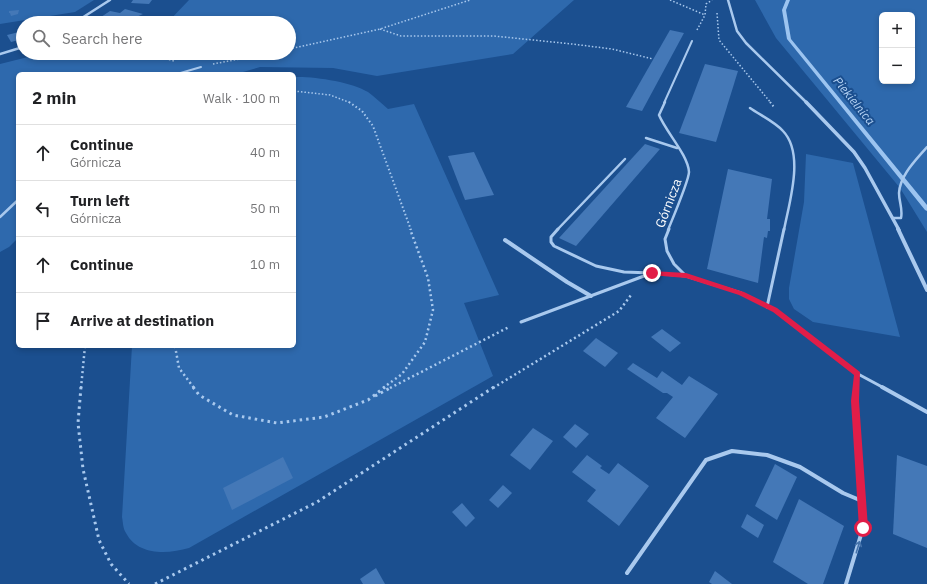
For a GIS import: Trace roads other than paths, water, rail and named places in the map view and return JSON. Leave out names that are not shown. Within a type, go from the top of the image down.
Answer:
[{"type":"street","points":[[85,16],[110,0]]},
{"type":"street","points":[[728,0],[737,30],[746,43],[854,152],[865,168],[893,218],[927,290]]},
{"type":"street","points":[[0,54],[16,49]]},
{"type":"street","points":[[505,240],[591,296]]},
{"type":"lane","name":"Górnicza","points":[[686,276],[674,264],[667,251],[665,239],[689,174],[687,162],[677,148],[676,143],[661,123],[659,116],[692,41]]},
{"type":"lane","points":[[184,72],[201,67]]},
{"type":"lane","points":[[750,108],[783,131],[790,142],[793,155],[794,180],[773,276],[768,307]]},
{"type":"lane","points":[[646,138],[677,148]]},
{"type":"lane","points":[[893,218],[900,218],[903,212],[899,194],[901,182],[927,147]]},
{"type":"lane","points":[[625,159],[551,237],[551,242],[554,246],[596,266],[624,272],[686,276],[741,293],[775,310],[858,374],[927,412]]},
{"type":"lane","points":[[0,217],[16,202]]},
{"type":"lane","points":[[521,322],[652,273]]},
{"type":"lane","points":[[846,584],[863,528],[855,401],[858,374]]},
{"type":"lane","points":[[627,573],[706,460],[732,451],[767,455],[794,465],[843,493],[862,501]]},
{"type":"waterway","name":"Piekielnica","points":[[788,0],[784,10],[789,39],[927,209]]}]
